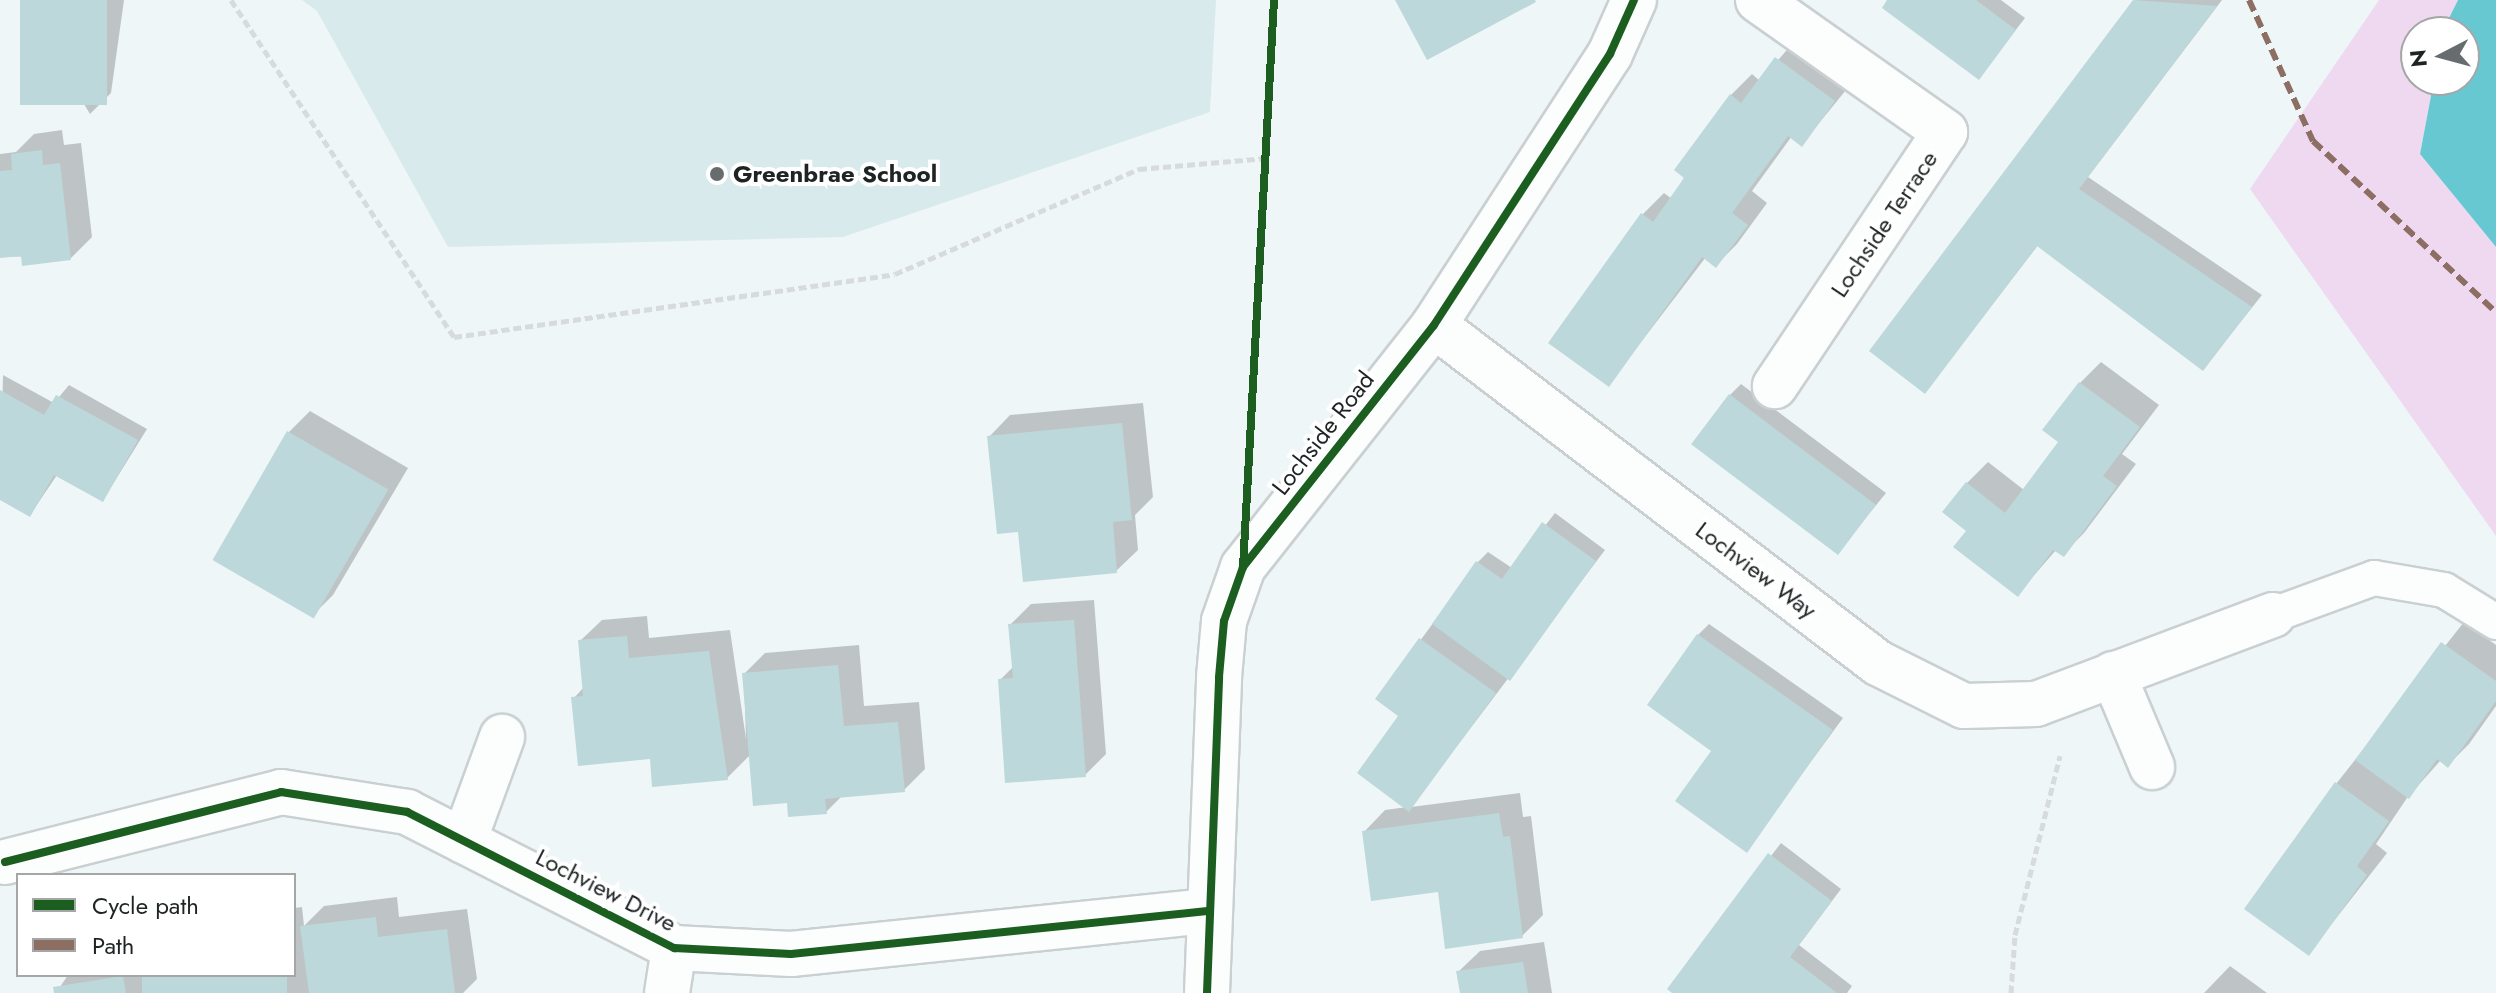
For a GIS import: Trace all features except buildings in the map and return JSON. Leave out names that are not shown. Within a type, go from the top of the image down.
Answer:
[{"type":"street","name":"Lochside Road","points":[[1207,993],[1223,635],[1243,567],[1434,325],[1610,54],[1634,0]]},
{"type":"street","name":"Lochside Terrace","points":[[1758,0],[1945,132],[1775,386]]},
{"type":"street","name":"Lochview Way","points":[[1434,325],[1878,663],[1964,706],[1992,711],[2051,697],[2273,615]]},
{"type":"street","points":[[2113,674],[2152,767]]},
{"type":"street","points":[[464,841],[502,737]]},
{"type":"street","name":"Lochview Drive","points":[[5,862],[281,792],[407,812],[674,948],[791,954],[1210,911]]},
{"type":"street","points":[[667,993],[674,948]]},
{"type":"lane","points":[[2273,615],[2374,578],[2444,590],[2496,622]]},
{"type":"path","points":[[231,0],[454,337],[895,274],[1139,169],[1267,158]]},
{"type":"path","points":[[1266,174],[1268,142]]},
{"type":"path","points":[[2011,993],[2015,935],[2063,741],[2051,697]]},
{"type":"shaded area","name":"Greenbrae School","points":[[302,0],[1216,0],[1210,112],[843,237],[448,247],[317,11]]},
{"type":"shaded area","points":[[2379,0],[2458,0],[2450,16],[2400,16],[2400,96],[2431,96],[2420,154],[2496,247],[2496,536],[2250,189]]},
{"type":"water","points":[[2458,0],[2496,0],[2496,247],[2420,154],[2431,96],[2480,96],[2480,16],[2450,16]]},
{"type":"marked path","points":[[2249,0],[2313,141],[2496,312]]},
{"type":"cycle path","points":[[1243,567],[1274,0]]},
{"type":"cycle path","points":[[1207,993],[1219,677],[1224,621],[1243,567],[1434,325],[1610,54],[1634,0]]},
{"type":"cycle path","points":[[5,862],[281,792],[407,812],[674,948],[791,954],[1210,911]]},
{"type":"place","name":"Greenbrae School","points":[[717,174]]}]
